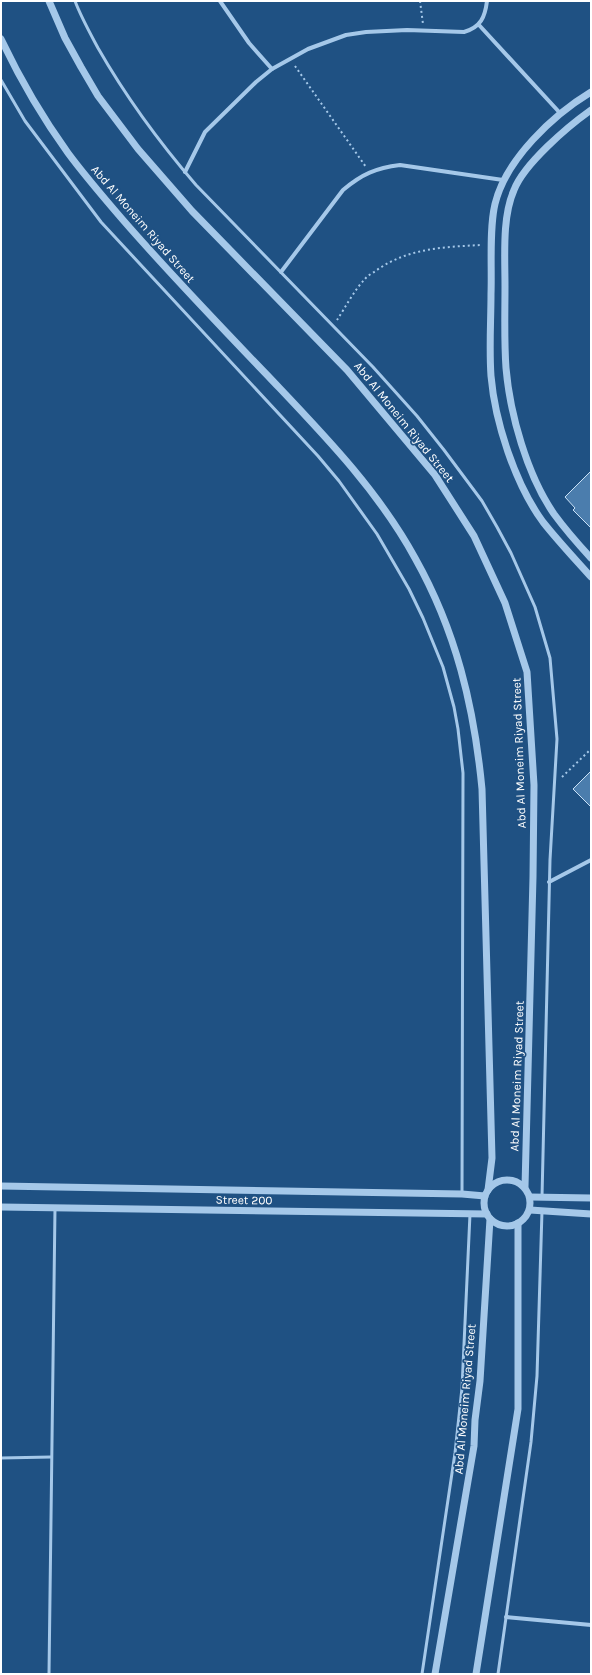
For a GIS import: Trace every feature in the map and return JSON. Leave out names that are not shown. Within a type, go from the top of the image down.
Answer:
[{"type":"street","name":"Abd Al Moneim Riyad Street","points":[[49,1],[65,38],[84,73],[113,118],[138,149],[192,211],[347,370],[435,475],[474,536],[491,569],[505,603],[527,672],[534,785],[525,1187]]},
{"type":"street","points":[[220,1],[249,43],[272,70]]},
{"type":"street","points":[[185,172],[205,132],[256,82],[290,58],[321,44],[346,36],[387,30],[464,32],[472,30],[484,19],[487,1]]},
{"type":"street","points":[[479,25],[560,113]]},
{"type":"street","name":"Abd Al Moneim Riyad Street","points":[[1,39],[29,94],[48,124],[92,184],[154,255],[307,418],[361,479],[394,522],[415,557],[449,630],[462,669],[471,708],[478,748],[482,789],[492,1158],[486,1193]]},
{"type":"street","points":[[591,92],[560,113],[519,156],[503,180],[495,205],[492,244],[490,354],[494,400],[505,444],[521,483],[543,521],[591,577]]},
{"type":"street","points":[[591,110],[572,125],[528,166],[520,177],[509,203],[505,269],[506,368],[518,433],[533,474],[553,513],[591,558]]},
{"type":"street","points":[[281,272],[344,190],[369,172],[385,167],[400,165],[503,180]]},
{"type":"street","points":[[549,882],[591,860]]},
{"type":"street","points":[[502,1180],[514,1180],[525,1187],[530,1197],[530,1210],[518,1224],[513,1226],[500,1225],[488,1216],[484,1208],[486,1193],[496,1182],[502,1180]]},
{"type":"street","name":"Street 200","points":[[1,1186],[462,1194],[486,1193]]},
{"type":"street","points":[[530,1197],[591,1198]]},
{"type":"street","name":"Street 200","points":[[1,1207],[470,1214],[488,1216]]},
{"type":"street","points":[[530,1210],[591,1214]]},
{"type":"street","name":"Abd Al Moneim Riyad Street","points":[[435,1674],[474,1446],[475,1420],[480,1381],[488,1216]]},
{"type":"street","points":[[476,1674],[518,1409],[518,1224]]},
{"type":"street","points":[[506,1617],[591,1625]]},
{"type":"lane","points":[[75,1],[90,33],[122,88],[153,133],[185,172],[396,391],[444,450],[482,501],[511,553],[535,607],[550,658],[556,739],[549,882],[542,1198]]},
{"type":"lane","points":[[1,80],[25,121],[101,222],[318,456],[343,486],[394,561],[426,624],[443,667],[452,700],[458,729],[463,772],[462,1194]]},
{"type":"lane","points":[[49,1674],[55,1208]]},
{"type":"lane","points":[[498,1674],[531,1442],[537,1376],[542,1210]]},
{"type":"lane","points":[[422,1674],[454,1460],[462,1388],[470,1214]]},
{"type":"lane","points":[[1,1458],[51,1457]]},
{"type":"path","points":[[420,1],[424,31]]},
{"type":"path","points":[[290,58],[369,172]]},
{"type":"path","points":[[334,326],[365,279],[382,267],[419,251],[492,244]]},
{"type":"path","points":[[554,785],[591,749]]},
{"type":"building","points":[[591,471],[591,528],[573,510],[575,508],[565,497]]},
{"type":"building","points":[[591,771],[591,807],[573,789]]}]
